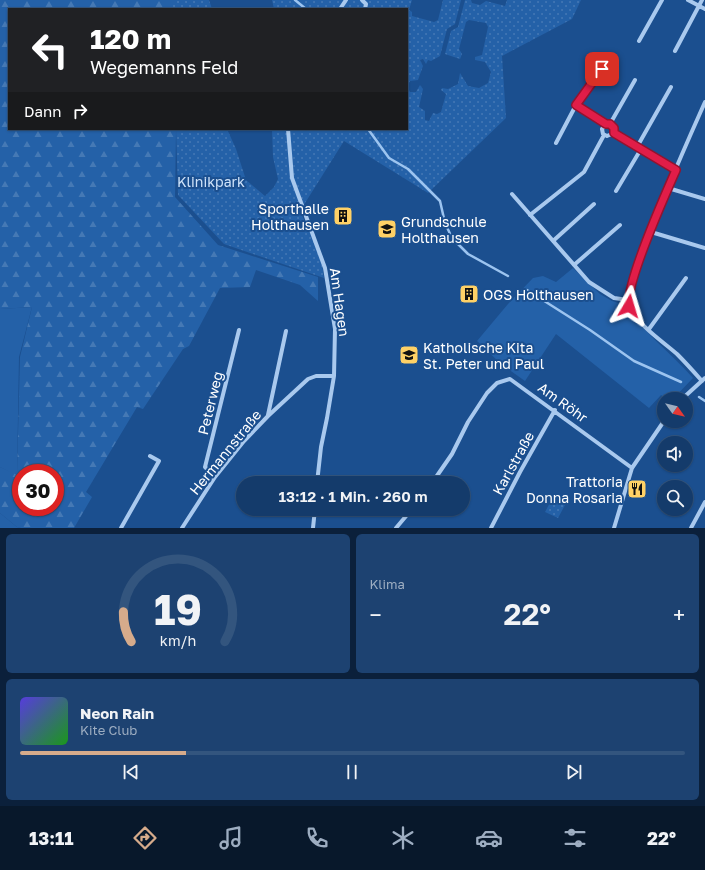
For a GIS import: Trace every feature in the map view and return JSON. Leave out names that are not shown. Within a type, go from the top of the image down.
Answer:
[{"type":"street","points":[[639,41],[662,0]]},
{"type":"street","points":[[688,0],[705,9]]},
{"type":"street","points":[[675,51],[702,0]]},
{"type":"street","points":[[556,144],[576,105],[602,69]]},
{"type":"street","points":[[530,215],[584,172],[604,135],[602,129],[608,124],[635,80]]},
{"type":"street","points":[[616,190],[672,87]]},
{"type":"street","points":[[690,392],[704,380],[640,321],[629,306],[628,300],[634,278],[668,188],[705,102]]},
{"type":"street","points":[[576,105],[614,128],[614,133]]},
{"type":"street","name":"Am Hagen","points":[[288,130],[292,178],[325,268],[335,329],[334,376],[328,418],[321,447],[318,476]]},
{"type":"street","points":[[614,133],[676,170]]},
{"type":"street","points":[[604,135],[609,136],[614,133]]},
{"type":"street","points":[[668,188],[705,199]]},
{"type":"street","points":[[512,194],[589,282],[601,292],[614,298],[628,300]]},
{"type":"street","points":[[552,241],[594,204]]},
{"type":"street","points":[[574,264],[620,225]]},
{"type":"street","points":[[651,232],[705,248]]},
{"type":"street","points":[[649,329],[686,278]]},
{"type":"street","name":"Peterweg","points":[[215,477],[205,467],[239,330]]},
{"type":"street","points":[[268,416],[286,331]]},
{"type":"street","name":"Hermannstraße","points":[[182,528],[215,477],[268,416],[308,379],[316,376],[334,376]]},
{"type":"street","name":"Am Röhr","points":[[437,476],[452,454],[468,422],[487,393],[497,383],[510,379],[555,410],[632,468]]},
{"type":"street","name":"Karlstraße","points":[[491,528],[520,472],[555,410]]},
{"type":"street","points":[[614,528],[632,468],[659,428]]},
{"type":"street","points":[[122,528],[159,461],[150,456]]},
{"type":"street","points":[[691,528],[705,502]]},
{"type":"street","points":[[313,528],[314,516]]},
{"type":"street","points":[[396,528],[406,516]]},
{"type":"green space","points":[[0,0],[171,0],[171,8],[8,8],[8,130],[176,130],[175,197],[218,245],[318,277],[318,301],[300,285],[256,270],[250,287],[220,288],[189,346],[183,349],[143,409],[137,407],[86,492],[92,497],[74,528],[21,528],[17,527],[0,513],[0,467],[12,473],[12,516],[64,516],[64,464],[17,464],[20,357],[32,307],[0,309]]},
{"type":"green space","points":[[171,0],[209,0],[212,8],[171,8]]},
{"type":"green space","points":[[272,0],[412,0],[409,10],[412,12],[412,16],[434,22],[438,20],[443,0],[461,0],[455,24],[447,29],[440,56],[431,61],[428,60],[426,64],[423,59],[420,60],[423,66],[418,80],[410,81],[408,84],[408,8],[274,8]]},
{"type":"green space","name":"Klinikpark","points":[[465,0],[471,0],[472,3],[480,5],[486,1],[505,6],[507,0],[581,0],[572,19],[502,56],[506,118],[428,193],[344,141],[300,211],[321,256],[324,278],[224,244],[178,195],[176,130],[227,130],[236,149],[246,180],[265,196],[274,187],[278,179],[273,157],[272,130],[408,130],[408,89],[410,92],[416,92],[420,85],[423,89],[419,107],[425,111],[425,120],[429,121],[433,113],[437,114],[441,112],[446,94],[441,90],[442,88],[448,89],[458,84],[460,73],[468,86],[479,88],[488,83],[491,72],[485,62],[475,60],[475,57],[482,55],[488,27],[486,23],[469,20],[466,22],[459,49],[462,54],[460,59],[445,54],[451,31],[458,27]]},
{"type":"green space","points":[[573,268],[600,294],[612,301],[625,305],[649,334],[693,378],[680,392],[657,392],[657,399],[649,408],[556,334],[525,381],[501,364],[477,341],[508,304],[533,278],[543,276],[556,282]]},
{"type":"green space","points":[[32,307],[19,357],[17,464],[12,464],[12,473],[0,467],[0,309]]},
{"type":"green space","points":[[552,499],[565,505],[558,518],[545,512]]},
{"type":"green space","points":[[0,513],[17,527],[21,528],[0,528]]},
{"type":"waterway","points":[[295,0],[305,8]]},
{"type":"waterway","points":[[369,130],[389,158],[408,169],[440,201],[445,223],[452,238],[468,254],[508,276]]},
{"type":"waterway","points":[[527,290],[590,330],[634,361],[681,382]]},
{"type":"waterway","points":[[699,397],[705,401]]},
{"type":"place","name":"Sporthalle Holthausen","points":[[343,216]]},
{"type":"place","name":"Grundschule Holthausen","points":[[387,229]]},
{"type":"place","name":"OGS Holthausen","points":[[469,294]]},
{"type":"place","name":"Katholische Kita St. Peter und Paul","points":[[409,355]]},
{"type":"place","name":"Trattoria Donna Rosaria","points":[[637,489]]},
{"type":"route","points":[[602,69],[576,105],[606,124],[610,124],[614,128],[614,133],[676,170],[634,278],[628,300],[629,306]]}]
